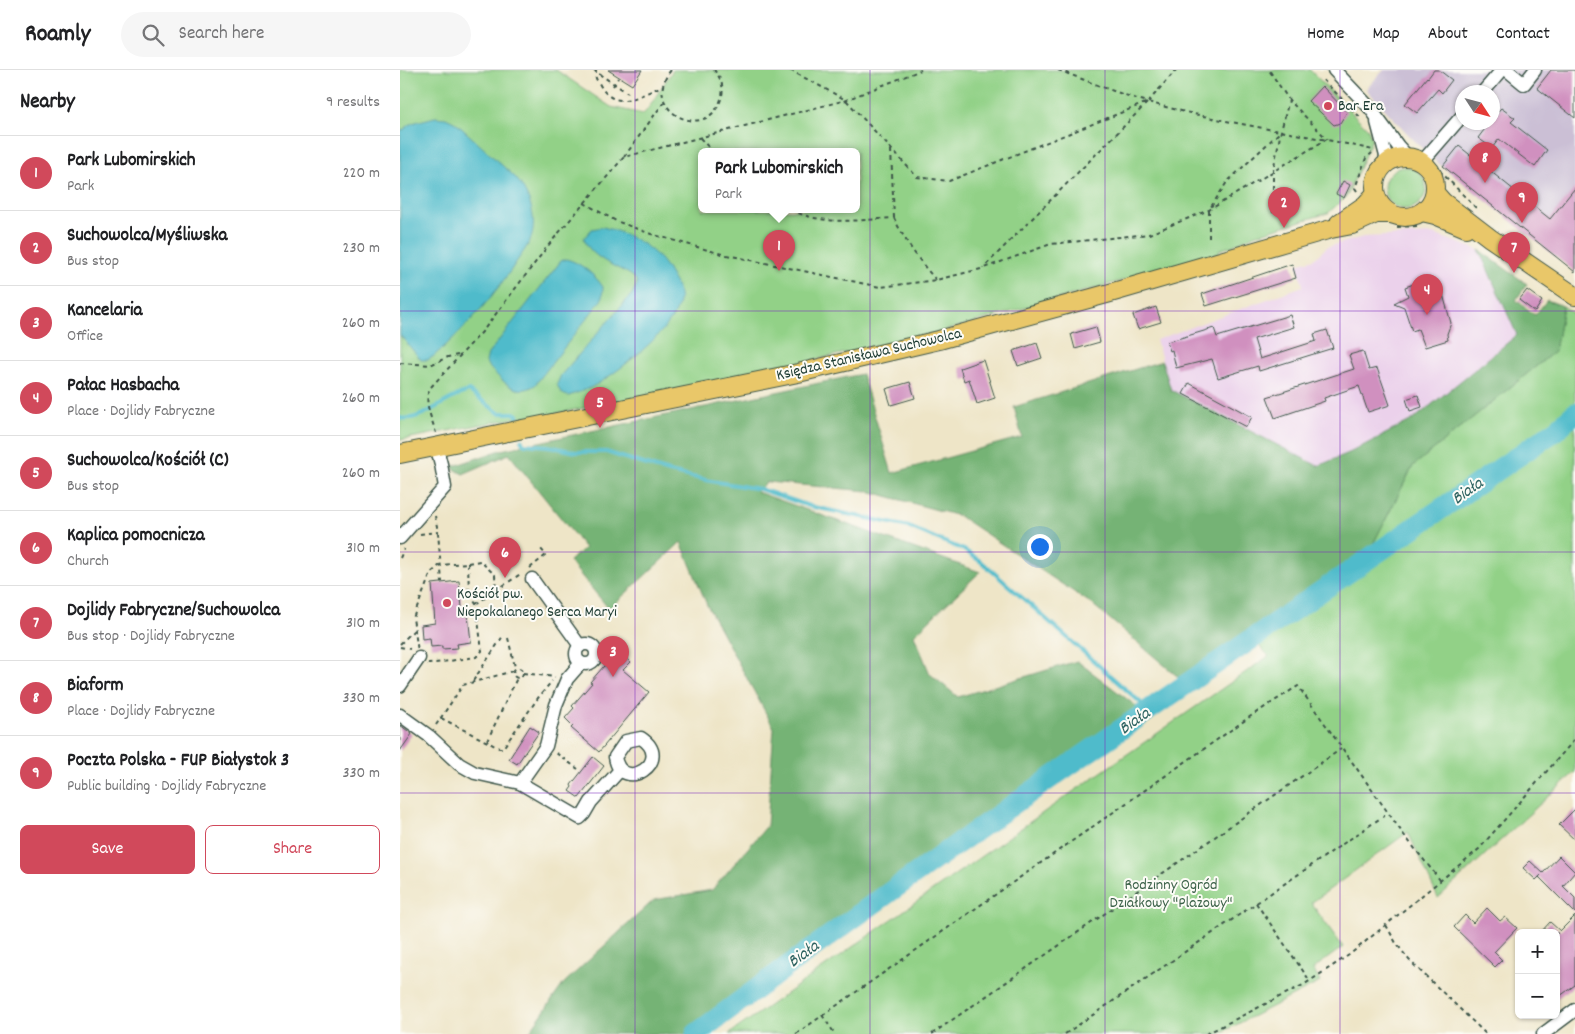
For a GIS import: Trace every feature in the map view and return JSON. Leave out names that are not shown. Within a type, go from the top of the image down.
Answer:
[{"type":"highway","points":[[1393,159],[1419,159],[1432,173],[1435,181],[1435,192],[1430,204],[1422,212],[1406,218],[1390,214],[1380,205],[1375,194],[1375,180],[1384,165],[1393,159]]},
{"type":"highway","points":[[1435,192],[1443,202],[1490,238],[1575,296]]},
{"type":"highway","name":"Księdza Stanisława Suchowolca","points":[[1331,229],[1365,205],[1375,194]]},
{"type":"highway","points":[[1422,212],[1435,214],[1490,238]]},
{"type":"highway","name":"Księdza Stanisława Suchowolca","points":[[400,454],[436,440],[798,373],[939,340],[1331,229],[1352,225],[1376,214],[1390,214]]},
{"type":"street","points":[[1334,70],[1369,118],[1398,146],[1419,159],[1455,123]]},
{"type":"street","points":[[1489,85],[1502,70]]},
{"type":"street","points":[[1507,70],[1524,84],[1535,70]]},
{"type":"street","points":[[1369,118],[1386,156],[1384,165]]},
{"type":"street","points":[[400,538],[444,487],[436,440]]},
{"type":"street","points":[[520,783],[546,746],[561,678],[581,663],[576,653],[580,646],[532,579]]},
{"type":"street","points":[[400,686],[418,654]]},
{"type":"street","points":[[400,714],[429,736],[459,764],[475,773],[520,783],[580,818],[591,802],[620,770]]},
{"type":"street","points":[[1543,1034],[1575,1010]]},
{"type":"path","points":[[594,70],[596,71],[595,79],[602,90],[616,101],[626,101],[663,86]]},
{"type":"path","points":[[671,70],[666,76],[663,86],[666,106],[673,114],[693,121],[703,119],[719,105],[722,85],[714,70]]},
{"type":"path","points":[[790,70],[846,100],[916,177],[949,181],[1148,102]]},
{"type":"path","points":[[624,157],[846,100],[920,70]]},
{"type":"path","points":[[1058,70],[1148,102],[1232,122],[1328,139],[1375,151],[1374,142]]},
{"type":"path","points":[[982,269],[1148,102],[1176,70]]},
{"type":"path","points":[[1269,70],[1289,100],[1328,139]]},
{"type":"path","points":[[599,74],[613,85],[628,93]]},
{"type":"path","points":[[613,85],[618,78]]},
{"type":"path","points":[[1324,80],[1369,118]]},
{"type":"path","points":[[1273,213],[1273,171],[1289,100]]},
{"type":"path","points":[[436,440],[427,401],[427,394],[430,388],[482,332],[551,242],[624,157],[665,101]]},
{"type":"path","points":[[1209,238],[1209,210],[1228,182],[1281,131]]},
{"type":"path","points":[[700,138],[709,148]]},
{"type":"path","points":[[584,203],[616,220],[651,234],[722,254],[880,287],[936,280],[982,269],[1051,244],[1149,234],[1209,210],[1328,139]]},
{"type":"path","points":[[891,149],[894,218],[905,240],[936,280]]},
{"type":"path","points":[[1419,159],[1479,210]]},
{"type":"path","points":[[798,213],[832,222],[894,218]]},
{"type":"path","points":[[400,363],[430,365],[460,354]]},
{"type":"path","points":[[432,501],[438,532],[442,582]]},
{"type":"path","points":[[420,534],[438,532]]},
{"type":"path","points":[[476,604],[546,555],[540,548]]},
{"type":"path","points":[[418,654],[413,618],[431,573],[440,565],[480,561],[495,575],[496,590]]},
{"type":"path","points":[[400,647],[418,654],[429,664],[476,657],[482,651],[476,604],[469,593],[468,563]]},
{"type":"path","points":[[400,644],[415,629]]},
{"type":"path","points":[[472,682],[503,636]]},
{"type":"path","points":[[508,638],[516,668],[520,669],[523,673],[561,678]]},
{"type":"path","points":[[429,736],[460,687],[513,671],[516,668]]},
{"type":"path","points":[[513,671],[513,675],[517,678]]},
{"type":"path","points":[[487,742],[517,678],[521,677],[523,673]]},
{"type":"path","points":[[441,718],[499,748],[505,746],[538,698],[561,678]]},
{"type":"path","points":[[796,1034],[1251,716],[1298,686],[1341,749],[1440,880]]},
{"type":"path","points":[[1206,1034],[1310,981],[1349,955],[1479,849],[1575,739]]},
{"type":"path","points":[[546,746],[578,769]]},
{"type":"path","points":[[932,1034],[1341,749]]},
{"type":"path","points":[[1065,1034],[1388,813]]},
{"type":"path","points":[[1256,903],[1310,981]]},
{"type":"path","points":[[1386,925],[1396,943],[1409,960],[1486,1034]]},
{"type":"path","points":[[822,1015],[835,1034]]},
{"type":"shaded area","points":[[1384,70],[1575,70],[1575,272],[1434,160],[1366,89]]},
{"type":"shaded area","points":[[1433,234],[1479,250],[1517,335],[1414,419],[1318,467],[1171,390],[1156,340],[1303,286],[1297,264],[1314,259],[1327,247],[1363,237]]},
{"type":"green space","points":[[400,70],[556,70],[611,107],[643,114],[673,70],[1310,70],[1368,129],[1372,139],[1347,196],[1328,213],[1254,235],[1219,250],[1220,253],[936,333],[682,389],[527,419],[526,416],[400,440]]},
{"type":"green space","points":[[1378,156],[1379,161],[1364,195],[1361,183],[1363,172],[1369,163]]},
{"type":"green space","points":[[1401,167],[1409,167],[1420,173],[1426,188],[1420,203],[1409,209],[1401,209],[1390,203],[1384,192],[1384,184],[1390,173]]},
{"type":"green space","points":[[1479,250],[1527,284],[1516,300],[1535,315],[1547,300],[1563,306],[1555,351],[1413,466],[1370,550],[1183,681],[1092,604],[959,516],[868,491],[767,482],[757,492],[980,572],[914,635],[930,674],[958,697],[1077,661],[1144,712],[687,1034],[528,1034],[564,983],[654,900],[712,890],[767,826],[774,728],[707,605],[681,542],[609,609],[569,561],[585,548],[509,454],[463,474],[451,467],[501,450],[862,374],[892,473],[1022,437],[1014,407],[1162,361],[1171,390],[1318,466],[1351,452],[1414,419],[1517,335]]},
{"type":"green space","name":"Rodzinny Ogród Działkowy \"Plażowy\"","points":[[1563,306],[1575,315],[1575,772],[1438,898],[1408,832],[1311,903],[1343,947],[1313,969],[1320,982],[1218,1034],[729,1034],[1269,656],[1248,635],[1370,550],[1413,466],[1555,351]]},
{"type":"water","points":[[435,117],[446,118],[456,123],[516,178],[524,190],[530,205],[533,227],[531,238],[525,250],[480,310],[434,356],[428,360],[421,360],[400,335],[400,132],[412,123]]},
{"type":"water","points":[[603,227],[631,237],[656,254],[676,285],[679,293],[679,302],[675,313],[667,325],[628,362],[590,388],[569,396],[564,395],[557,384],[561,375],[632,294],[637,284],[631,275],[597,256],[587,245],[584,238],[592,229]]},
{"type":"water","points":[[566,259],[582,266],[596,278],[603,287],[602,299],[535,385],[521,389],[509,386],[488,366],[486,362],[488,354],[561,261]]},
{"type":"building","points":[[608,70],[642,70],[632,85]]},
{"type":"building","points":[[1434,70],[1439,70],[1452,80],[1442,93],[1438,89],[1417,113],[1405,104]]},
{"type":"building","points":[[1551,70],[1575,70],[1575,118],[1537,88]]},
{"type":"building","name":"Bar Era","points":[[1322,86],[1347,112],[1340,123],[1334,125],[1308,101]]},
{"type":"building","points":[[1500,109],[1515,118],[1511,122],[1547,150],[1535,167],[1499,139],[1492,148],[1478,138],[1484,130],[1500,130]]},
{"type":"building","points":[[1459,146],[1550,219],[1575,188],[1575,272],[1443,166]]},
{"type":"building","points":[[1343,181],[1350,185],[1344,198],[1336,194]]},
{"type":"building","points":[[1292,264],[1296,278],[1206,306],[1202,294]]},
{"type":"building","points":[[1429,279],[1433,292],[1442,291],[1451,323],[1447,334],[1448,340],[1425,347],[1418,329],[1412,331],[1404,307],[1394,303],[1408,296],[1405,287]]},
{"type":"building","points":[[1527,290],[1542,301],[1535,312],[1519,300]]},
{"type":"building","points":[[1156,307],[1161,322],[1138,329],[1133,315]]},
{"type":"building","points":[[1290,315],[1294,327],[1254,339],[1260,359],[1316,341],[1314,334],[1327,330],[1333,348],[1259,371],[1258,366],[1218,378],[1212,359],[1176,368],[1172,350],[1170,351],[1167,342],[1214,328],[1217,337]]},
{"type":"building","points":[[1096,327],[1100,342],[1075,349],[1071,334]]},
{"type":"building","points":[[1037,343],[1042,358],[1018,366],[1013,351]]},
{"type":"building","points":[[1363,351],[1369,370],[1377,368],[1390,405],[1368,412],[1359,386],[1324,398],[1325,401],[1275,418],[1267,397],[1354,369],[1349,355]]},
{"type":"building","points":[[983,360],[995,398],[977,404],[969,379],[964,381],[960,368]]},
{"type":"building","points":[[910,382],[915,398],[891,405],[886,389]]},
{"type":"building","points":[[1189,383],[1252,417],[1246,427],[1183,394]]},
{"type":"building","points":[[1418,395],[1422,407],[1410,411],[1406,399]]},
{"type":"building","name":"Kościół pw. Niepokalanego Serca Maryi","points":[[459,581],[463,616],[468,615],[471,642],[457,644],[458,648],[442,649],[442,646],[431,647],[430,638],[422,639],[421,625],[435,623],[432,584]]},
{"type":"building","points":[[618,650],[631,662],[623,670],[649,692],[599,752],[571,728],[573,726],[565,718],[574,708],[572,706],[592,683],[590,682]]},
{"type":"building","points":[[400,725],[412,734],[400,751]]},
{"type":"building","points":[[530,726],[539,732],[517,764],[509,759]]},
{"type":"building","points":[[593,757],[604,766],[579,798],[569,791],[572,787],[571,785]]},
{"type":"building","points":[[1575,809],[1575,840],[1559,825]]},
{"type":"building","points":[[1559,856],[1575,872],[1563,886],[1575,898],[1575,913],[1539,877],[1536,880],[1523,868],[1530,861],[1543,873]]},
{"type":"building","points":[[1487,908],[1500,921],[1505,917],[1517,928],[1494,952],[1502,960],[1495,967],[1454,927],[1465,915],[1473,923]]},
{"type":"building","points":[[1575,916],[1575,985],[1560,996],[1560,974],[1560,931]]},
{"type":"building","points":[[1550,922],[1558,929],[1544,929]]},
{"type":"waterway","points":[[400,418],[417,417],[469,391],[499,413],[514,413],[517,415],[517,418]]},
{"type":"waterway","name":"Biała","points":[[696,1034],[798,958],[1004,811],[1556,430],[1575,413]]},
{"type":"waterway","points":[[521,440],[524,444],[548,446],[576,452],[606,452],[669,472],[760,489],[809,506],[909,527],[964,550],[983,563],[1149,710]]},
{"type":"place","name":"Bar Era","points":[[1328,106]]},
{"type":"place","name":"Biaform","points":[[1485,183]]},
{"type":"place","name":"Poczta Polska - FUP Białystok 3","points":[[1522,223]]},
{"type":"place","name":"Suchowolca/Myśliwska","points":[[1284,228]]},
{"type":"place","name":"Park Lubomirskich","points":[[779,271]]},
{"type":"place","name":"Dojlidy Fabryczne/Suchowolca","points":[[1514,273]]},
{"type":"place","name":"Pałac Hasbacha","points":[[1427,315]]},
{"type":"place","name":"Suchowolca/Kościół (C)","points":[[600,428]]},
{"type":"place","name":"Kaplica pomocnicza","points":[[505,578]]},
{"type":"place","name":"Kościół pw. Niepokalanego Serca Maryi","points":[[447,603]]},
{"type":"place","name":"Kancelaria","points":[[613,677]]}]
